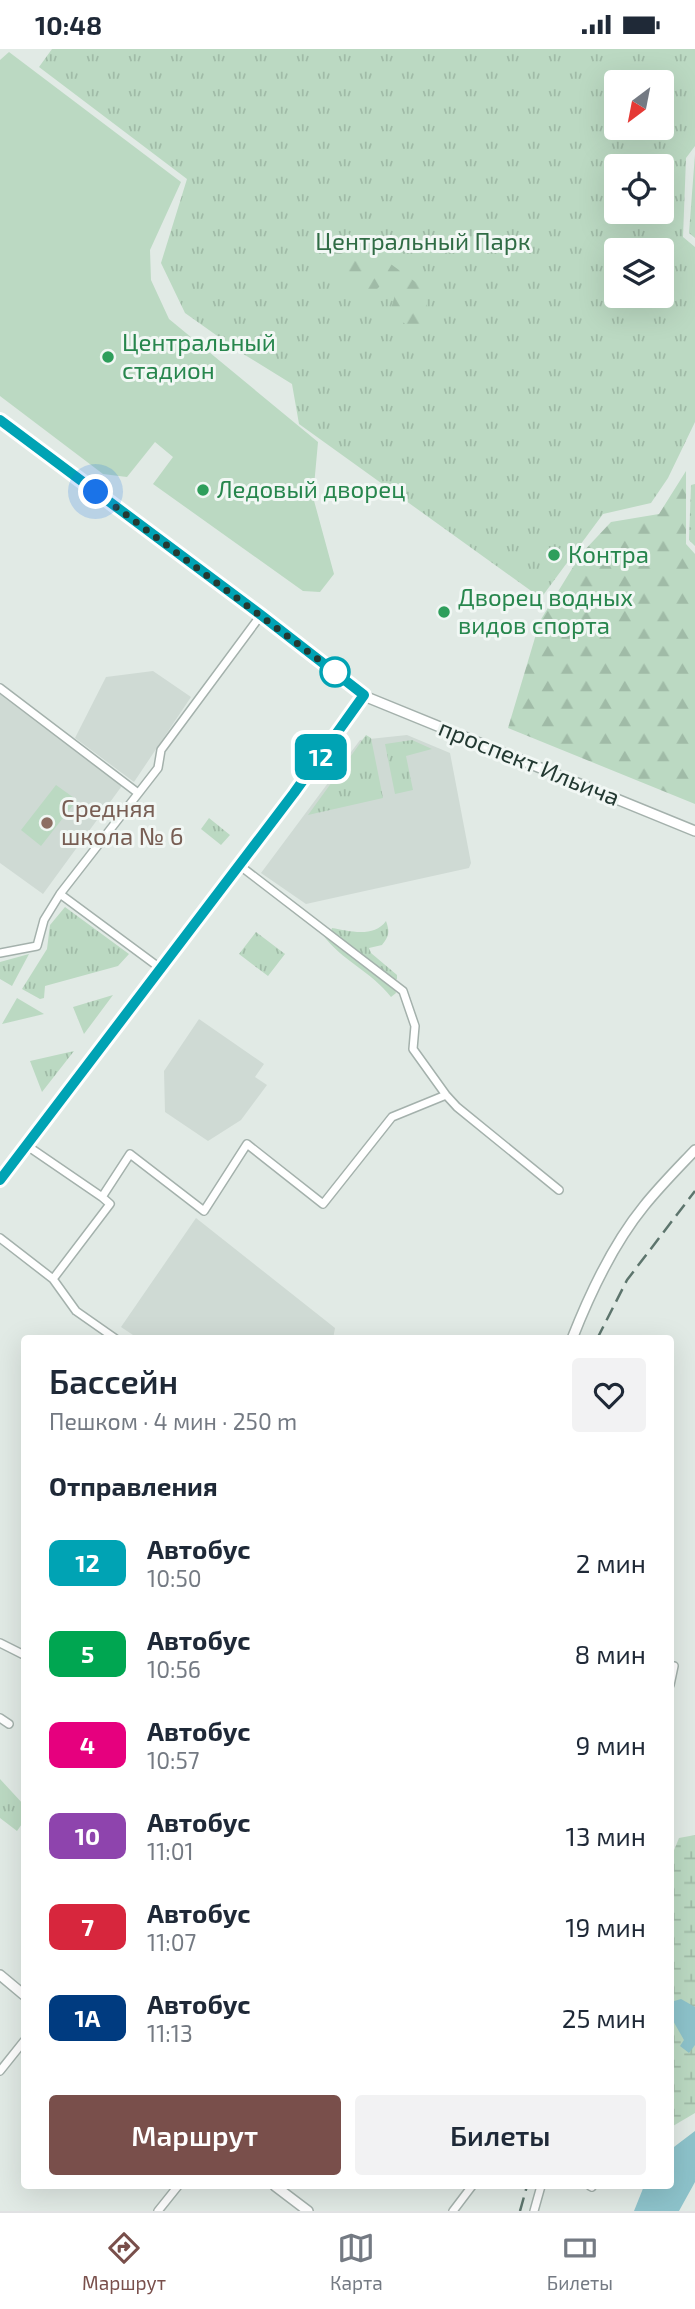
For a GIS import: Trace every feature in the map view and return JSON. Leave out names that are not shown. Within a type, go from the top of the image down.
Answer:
[{"type":"main road","name":"проспект Ильича","points":[[0,420],[364,695]]},
{"type":"main road","points":[[0,1180],[364,695]]},
{"type":"street","points":[[0,953],[37,946],[44,920],[60,894],[158,768],[161,750],[261,615]]},
{"type":"street","points":[[0,688],[138,793]]},
{"type":"street","name":"проспект Ильича","points":[[364,695],[695,831]]},
{"type":"street","points":[[239,865],[403,991],[415,1026],[413,1049],[446,1095],[457,1107],[559,1190]]},
{"type":"street","points":[[60,894],[160,968]]},
{"type":"street","points":[[102,1197],[130,1154],[204,1211],[247,1144],[323,1204],[392,1117],[446,1095]]},
{"type":"street","points":[[26,1145],[110,1204],[53,1279]]},
{"type":"street","points":[[574,1335],[592,1294],[630,1225],[695,1150]]},
{"type":"street","points":[[0,1238],[53,1279],[76,1311],[110,1335]]},
{"type":"street","points":[[0,1643],[21,1654]]},
{"type":"street","points":[[0,1718],[9,1724]]},
{"type":"street","points":[[0,1975],[21,1992]]},
{"type":"street","points":[[0,2071],[21,2045]]},
{"type":"street","points":[[158,2211],[176,2189]]},
{"type":"street","points":[[279,2189],[308,2211]]},
{"type":"street","points":[[453,2211],[470,2189]]},
{"type":"street","points":[[534,2211],[540,2189]]},
{"type":"shaded area","points":[[153,671],[191,697],[134,782],[75,738],[106,677]]},
{"type":"shaded area","name":"Средняя школа № 6","points":[[0,692],[124,783],[43,894],[0,863]]},
{"type":"shaded area","points":[[407,735],[450,753],[471,863],[469,868],[306,904],[261,873],[360,740]]},
{"type":"shaded area","points":[[199,1019],[264,1064],[255,1077],[267,1085],[241,1120],[208,1141],[165,1112],[164,1071]]},
{"type":"shaded area","points":[[196,1218],[335,1328],[334,1335],[133,1335],[121,1327]]},
{"type":"green space","name":"Центральный Парк","points":[[52,49],[695,49],[695,146],[686,158],[683,237],[695,247],[695,422],[668,478],[651,503],[603,514],[541,598],[299,424],[292,384],[185,313],[161,263],[187,179],[39,67]]},
{"type":"green space","name":"Центральный стадион","points":[[9,52],[181,182],[150,250],[151,280],[169,319],[318,442],[313,497],[334,574],[320,592],[303,591],[153,484],[173,457],[155,442],[127,477],[103,474],[0,396],[0,60]]},
{"type":"green space","points":[[695,154],[695,238],[689,233]]},
{"type":"green space","points":[[348,233],[421,286],[432,322],[428,336],[389,315],[396,292],[382,284],[367,299],[324,269]]},
{"type":"green space","points":[[686,471],[686,544],[695,554],[695,804],[508,728],[540,621],[581,554],[611,522],[659,514]]},
{"type":"green space","points":[[695,484],[695,546],[689,540],[691,485]]},
{"type":"green space","points":[[366,735],[371,738],[383,798],[308,815]]},
{"type":"green space","points":[[412,740],[432,749],[406,756],[413,790],[395,794],[385,744]]},
{"type":"green space","points":[[56,785],[77,800],[41,846],[21,830]]},
{"type":"green space","points":[[209,818],[230,835],[221,845],[201,829]]},
{"type":"green space","points":[[65,907],[129,954],[118,966],[45,986],[44,998],[40,999],[22,989],[47,949],[50,925]]},
{"type":"green space","points":[[386,921],[386,939],[382,945],[369,948],[371,953],[397,975],[394,981],[331,931],[332,928],[353,932],[375,930]]},
{"type":"green space","points":[[256,932],[285,954],[268,976],[239,954]]},
{"type":"green space","points":[[323,935],[394,986],[396,993],[391,997]]},
{"type":"green space","points":[[29,954],[12,986],[0,979],[0,962]]},
{"type":"green space","points":[[113,995],[84,1034],[73,1007]]},
{"type":"green space","points":[[17,998],[44,1014],[2,1024]]},
{"type":"green space","points":[[74,1051],[42,1092],[30,1061]]},
{"type":"green space","points":[[0,1779],[21,1802],[21,1825],[17,1831],[0,1818]]},
{"type":"green space","points":[[695,1835],[695,2113],[674,2125],[674,1850],[679,1838]]},
{"type":"water","points":[[681,1999],[695,2007],[695,2045],[689,2053],[680,2046],[684,2040],[674,2022],[674,2001]]},
{"type":"water","points":[[695,2131],[695,2182],[679,2211],[634,2211],[643,2189],[674,2189],[674,2147]]},
{"type":"railway","points":[[599,1335],[627,1280],[695,1191]]},
{"type":"railway","points":[[520,2211],[526,2189]]},
{"type":"bus line","name":"12","points":[[0,420],[364,695],[319,760],[0,1180]]},
{"type":"place","name":"Центральный стадион","points":[[108,357]]},
{"type":"place","name":"Ледовый дворец","points":[[203,490]]},
{"type":"place","name":"Контра","points":[[554,555]]},
{"type":"place","name":"Дворец водных видов спорта","points":[[444,612]]},
{"type":"place","name":"Средняя школа № 6","points":[[47,823]]},
{"type":"route","points":[[96,492],[335,672]]}]
